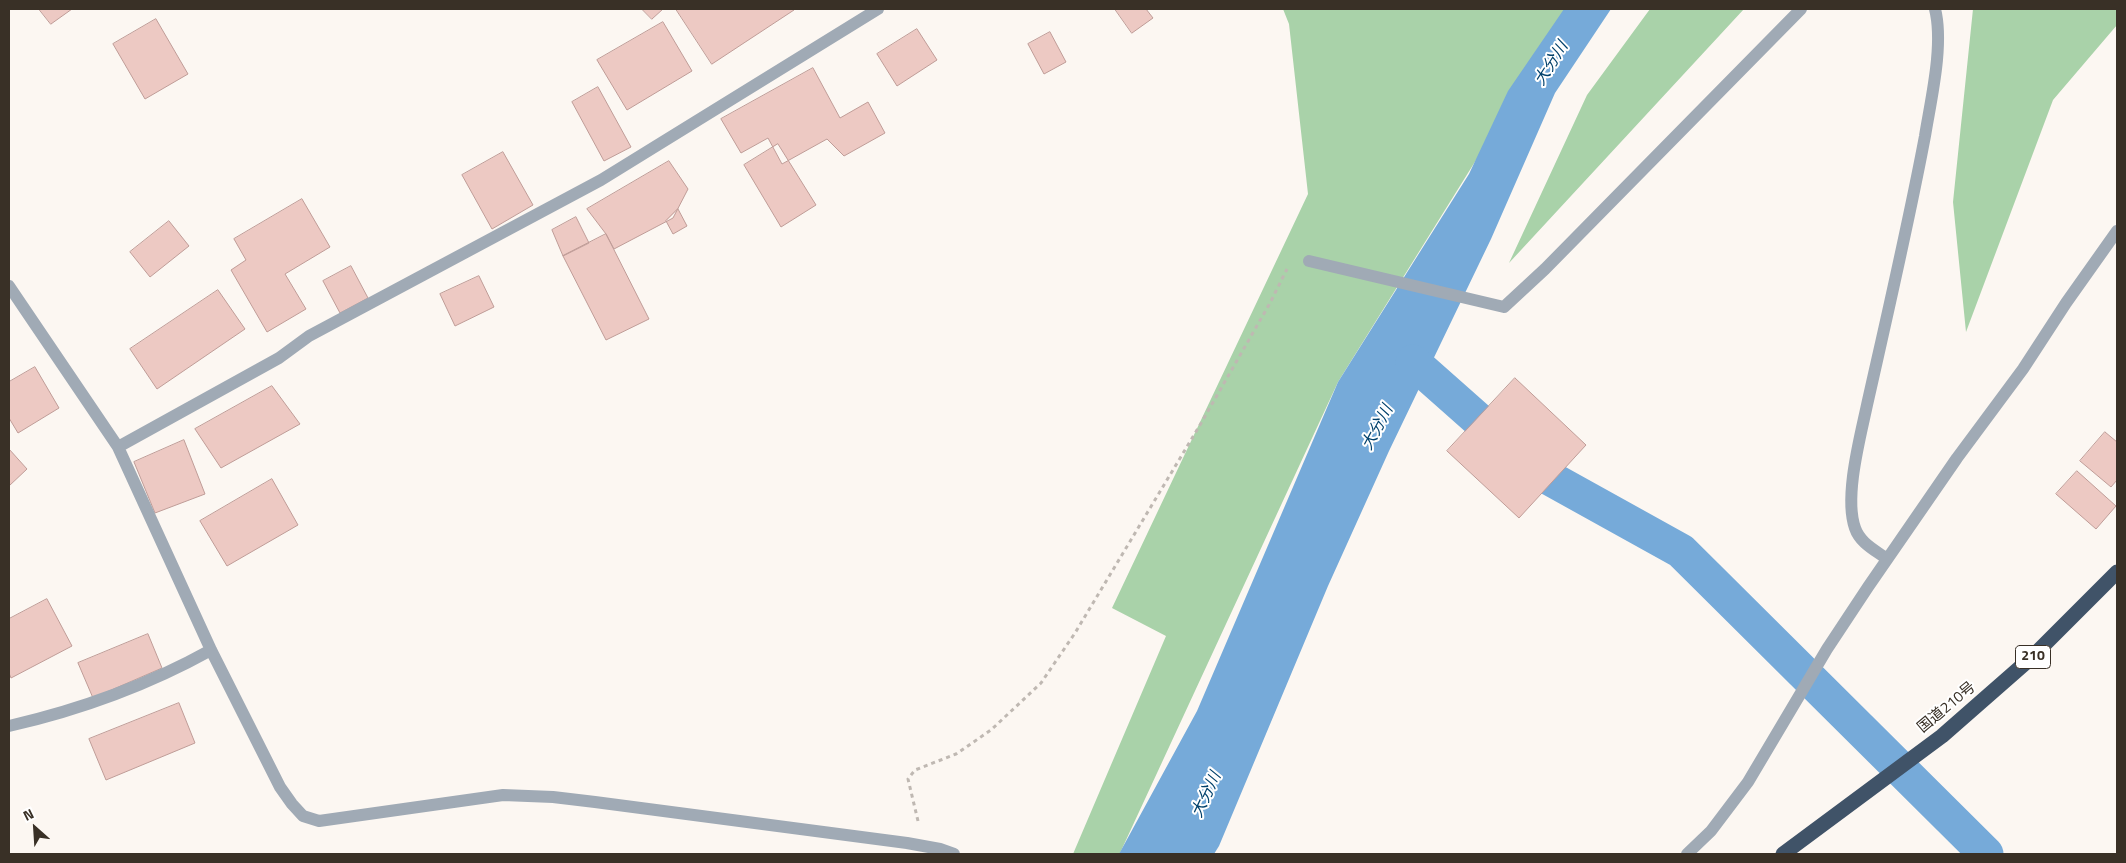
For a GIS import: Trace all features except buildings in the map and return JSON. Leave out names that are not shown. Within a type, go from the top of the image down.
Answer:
[{"type":"highway","name":"国道210号","points":[[1783,854],[1942,736],[2031,658],[2117,572]]},
{"type":"street","points":[[118,447],[280,358],[309,336],[601,180],[878,9]]},
{"type":"street","points":[[1309,262],[1504,307],[1545,269],[1801,9]]},
{"type":"street","points":[[1887,559],[1859,538],[1854,526],[1852,506],[1853,482],[1859,441],[1906,232],[1935,79],[1938,21],[1935,9]]},
{"type":"street","points":[[1687,854],[1711,831],[1748,782],[1826,650],[1957,458],[2023,369],[2066,303],[2117,231]]},
{"type":"street","points":[[9,286],[118,447],[211,650],[280,787],[303,816],[319,820],[503,795],[531,796],[666,811],[923,846],[954,854]]},
{"type":"street","points":[[9,726],[131,689],[173,671],[211,650]]},
{"type":"path","points":[[923,846],[908,779],[916,770],[956,754],[991,730],[1041,683],[1075,632],[1200,425],[1270,303],[1286,269],[1309,262]]},
{"type":"green space","points":[[1283,9],[1570,9],[1338,382],[1120,853],[1073,854],[1166,636],[1112,608],[1308,194],[1289,24]]},
{"type":"green space","points":[[1650,9],[1744,9],[1509,263],[1587,95]]},
{"type":"green space","points":[[1973,9],[2117,9],[2117,25],[2053,100],[1966,332],[1953,202]]},
{"type":"water","name":"大分川","points":[[1564,9],[1611,9],[1555,93],[1491,239],[1389,451],[1328,586],[1219,846],[1214,854],[1119,854],[1197,711],[1338,382],[1469,174],[1508,91]]},
{"type":"waterway","points":[[1413,362],[1535,470],[1681,551],[1986,854]]}]
